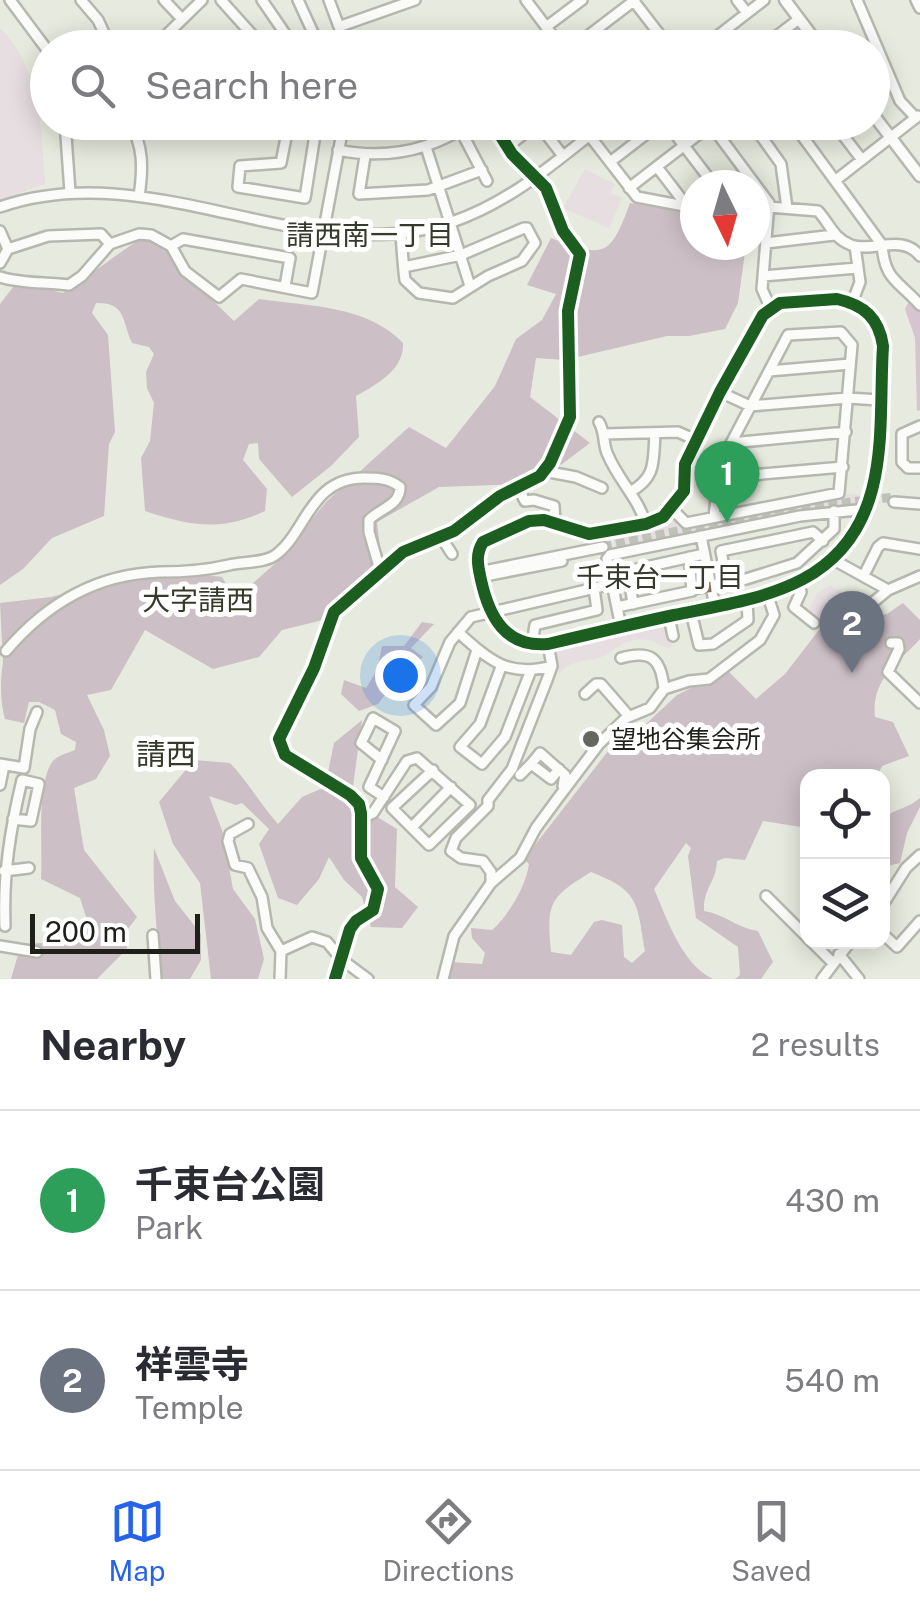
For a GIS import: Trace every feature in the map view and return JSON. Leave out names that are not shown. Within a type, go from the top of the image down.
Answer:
[{"type":"main road","points":[[784,0],[807,30]]},
{"type":"main road","points":[[891,137],[920,176]]},
{"type":"street","points":[[164,0],[182,20]]},
{"type":"street","points":[[171,30],[202,0]]},
{"type":"street","points":[[220,0],[248,30]]},
{"type":"street","points":[[262,0],[283,30]]},
{"type":"street","points":[[298,0],[313,30]]},
{"type":"street","points":[[330,0],[343,30]]},
{"type":"street","points":[[372,0],[378,13]]},
{"type":"street","points":[[527,0],[548,30]]},
{"type":"street","points":[[546,27],[582,0]]},
{"type":"street","points":[[595,30],[634,0],[656,30]]},
{"type":"street","points":[[737,0],[747,13]]},
{"type":"street","points":[[725,30],[764,0]]},
{"type":"street","points":[[858,0],[870,30]]},
{"type":"street","points":[[916,0],[920,8]]},
{"type":"street","points":[[4,1],[30,31]]},
{"type":"street","points":[[342,26],[411,1]]},
{"type":"street","points":[[88,2],[103,30]]},
{"type":"street","points":[[786,30],[799,19]]},
{"type":"street","points":[[890,77],[900,101],[918,116],[891,137]]},
{"type":"street","points":[[66,140],[70,192]]},
{"type":"street","points":[[138,140],[142,160],[139,196]]},
{"type":"street","points":[[286,140],[281,162],[240,166],[238,187],[305,198],[314,140]]},
{"type":"street","points":[[0,276],[16,282],[69,286],[110,244],[139,234],[151,235],[171,246],[185,270],[220,297],[242,279],[312,293],[340,140]]},
{"type":"street","points":[[338,150],[366,156],[426,148],[442,140]]},
{"type":"street","points":[[466,140],[487,181]]},
{"type":"street","points":[[335,979],[356,921],[374,910],[378,900],[374,879],[361,858],[359,804],[285,755],[280,739],[314,668],[330,618],[403,552],[464,526],[500,496],[544,471],[570,417],[568,310],[580,254],[563,231],[546,188],[504,140]]},
{"type":"street","points":[[508,147],[516,140]]},
{"type":"street","points":[[550,140],[562,156]]},
{"type":"street","points":[[0,208],[70,192],[114,192],[324,230],[361,235],[400,234],[450,223],[490,207],[584,140]]},
{"type":"street","points":[[592,140],[641,199],[680,205]]},
{"type":"street","points":[[610,162],[640,140]]},
{"type":"street","points":[[679,140],[702,170]]},
{"type":"street","points":[[629,188],[692,140]]},
{"type":"street","points":[[723,140],[744,170]]},
{"type":"street","points":[[764,140],[781,164],[787,208]]},
{"type":"street","points":[[806,140],[882,245],[887,274],[920,304]]},
{"type":"street","points":[[847,140],[862,160]]},
{"type":"street","points":[[836,180],[887,140]]},
{"type":"street","points":[[426,148],[470,286]]},
{"type":"street","points":[[366,156],[359,194],[439,188],[482,170]]},
{"type":"street","points":[[656,167],[680,194]]},
{"type":"street","points":[[770,207],[818,211],[834,235],[855,246],[914,248],[920,256]]},
{"type":"street","points":[[400,234],[405,280],[419,293],[454,298],[522,261],[535,243],[524,228],[461,255],[404,267]]},
{"type":"street","points":[[0,231],[8,249]]},
{"type":"street","points":[[0,263],[8,249],[48,236],[101,234],[110,244]]},
{"type":"street","points":[[770,243],[834,235]]},
{"type":"street","points":[[171,246],[182,239],[290,258],[285,286]]},
{"type":"street","points":[[852,303],[860,282],[855,246]]},
{"type":"street","points":[[764,260],[762,289],[771,308]]},
{"type":"street","points":[[763,276],[857,268]]},
{"type":"street","points":[[836,299],[852,303],[873,317],[881,335],[875,474],[866,509],[832,559],[798,584],[768,596],[548,644],[532,644],[506,633],[494,622],[489,610],[478,550],[490,537],[523,522],[544,520],[590,534],[663,517],[684,491],[685,464],[720,392],[757,324],[771,308],[792,301],[836,299]]},
{"type":"street","points":[[672,509],[686,523],[838,493],[852,344],[841,332],[788,335],[731,443],[717,478],[714,517]]},
{"type":"street","points":[[769,371],[850,364]]},
{"type":"street","points":[[720,392],[750,406],[848,398],[879,400]]},
{"type":"street","points":[[599,422],[606,450],[640,504],[646,524]]},
{"type":"street","points":[[920,426],[902,434],[902,462],[908,468],[920,468]]},
{"type":"street","points":[[630,492],[645,484],[652,472],[656,432]]},
{"type":"street","points":[[604,434],[678,432],[696,440]]},
{"type":"street","points":[[731,443],[846,432]]},
{"type":"street","points":[[717,478],[843,466]]},
{"type":"street","points":[[544,471],[576,477],[602,488]]},
{"type":"street","points":[[6,650],[69,594],[132,576],[201,572],[274,556],[312,506],[328,490],[349,478],[384,479],[400,487],[394,503],[369,520],[380,570]]},
{"type":"street","points":[[518,487],[525,502],[534,500],[554,506],[555,524]]},
{"type":"street","points":[[894,500],[920,501]]},
{"type":"street","points":[[621,627],[606,559],[610,555],[834,511],[866,509]]},
{"type":"street","points":[[617,607],[797,564],[834,529],[834,511]]},
{"type":"street","points":[[727,583],[720,552],[813,532],[823,541]]},
{"type":"street","points":[[701,536],[715,607]]},
{"type":"street","points":[[442,537],[452,554]]},
{"type":"street","points":[[864,575],[883,543],[920,549]]},
{"type":"street","points":[[480,574],[604,549]]},
{"type":"street","points":[[633,604],[628,571],[704,554]]},
{"type":"street","points":[[689,557],[694,589]]},
{"type":"street","points":[[832,559],[888,590]]},
{"type":"street","points":[[870,613],[871,604],[888,590],[920,576]]},
{"type":"street","points":[[477,650],[460,704],[436,725],[414,705],[431,688],[450,642],[471,617],[612,584]]},
{"type":"street","points":[[798,584],[801,592],[794,607],[814,623]]},
{"type":"street","points":[[532,644],[535,625],[597,610],[594,588]]},
{"type":"street","points":[[442,979],[454,936],[491,883],[520,858],[536,828],[599,744],[626,718],[650,708],[664,689],[689,680],[709,679],[760,640],[774,616],[768,596]]},
{"type":"street","points":[[691,612],[699,645],[714,644],[748,620],[747,600]]},
{"type":"street","points":[[669,616],[673,636]]},
{"type":"street","points":[[458,632],[501,667],[530,670],[552,666]]},
{"type":"street","points":[[891,642],[898,643],[899,649],[888,672],[920,703]]},
{"type":"street","points":[[491,883],[491,872],[483,860],[460,858],[451,850],[456,838],[488,806],[488,800],[512,768],[552,666],[548,644]]},
{"type":"street","points":[[621,658],[642,652],[649,655],[657,664],[664,689]]},
{"type":"street","points":[[501,667],[480,724],[460,748],[482,764],[505,737],[530,670]]},
{"type":"street","points":[[585,694],[601,684],[627,714],[626,718]]},
{"type":"street","points":[[0,784],[2,765],[24,768],[30,729],[38,712]]},
{"type":"street","points":[[382,760],[361,743],[373,718],[395,732],[382,760],[369,788],[384,797]]},
{"type":"street","points":[[520,775],[540,753],[566,778],[558,798]]},
{"type":"street","points":[[361,819],[368,818],[407,761],[417,758],[432,770],[470,805],[429,845],[392,808],[432,770]]},
{"type":"street","points":[[5,926],[4,871],[12,819],[22,780],[39,784],[31,821],[12,819]]},
{"type":"street","points":[[412,828],[451,787]]},
{"type":"street","points":[[248,824],[228,836],[231,854],[236,865],[248,868],[262,896],[267,928],[281,950],[280,979]]},
{"type":"street","points":[[890,893],[906,868],[919,859]]},
{"type":"street","points":[[4,871],[29,868]]},
{"type":"street","points":[[766,896],[860,979]]},
{"type":"street","points":[[890,941],[896,947],[920,922]]},
{"type":"street","points":[[153,935],[156,979]]},
{"type":"street","points":[[281,950],[312,937],[327,942],[368,979]]},
{"type":"street","points":[[0,946],[37,952]]},
{"type":"street","points":[[822,979],[843,949]]},
{"type":"shaded area","points":[[0,28],[14,44],[30,76],[30,140],[42,140],[45,184],[0,200]]},
{"type":"shaded area","points":[[585,169],[615,184],[610,193],[622,198],[609,228],[563,208]]},
{"type":"shaded area","points":[[630,203],[680,211],[680,260],[744,260],[738,303],[725,329],[667,336],[565,360],[536,358],[530,397],[590,443],[525,484],[439,487],[377,522],[380,548],[376,582],[323,620],[282,630],[259,657],[213,669],[145,630],[111,690],[87,695],[104,730],[110,756],[96,779],[74,788],[84,850],[137,917],[127,930],[127,949],[97,979],[11,979],[21,944],[67,942],[89,926],[80,898],[41,879],[44,784],[53,761],[75,750],[76,742],[61,734],[55,710],[39,702],[29,702],[24,723],[5,719],[0,603],[51,597],[168,570],[222,577],[235,599],[278,561],[326,502],[409,427],[446,448],[495,386],[516,339],[542,320],[556,294],[527,285],[551,238],[594,250],[603,249],[617,234]]},
{"type":"shaded area","points":[[154,231],[205,293],[234,321],[259,299],[336,309],[388,330],[403,343],[399,361],[388,375],[356,396],[359,437],[292,497],[259,459],[258,443],[249,444],[243,460],[267,489],[265,511],[234,522],[191,523],[145,511],[141,458],[150,441],[154,403],[147,388],[146,372],[154,354],[149,347],[132,343],[118,309],[96,303],[92,313],[108,335],[115,432],[109,444],[104,516],[52,538],[23,569],[0,585],[0,304],[17,282],[63,293]]},
{"type":"shaded area","points":[[908,303],[920,311],[917,411],[915,338],[905,309]]},
{"type":"shaded area","points":[[865,494],[860,505],[768,518],[615,550],[613,536],[654,526],[671,516],[684,527],[842,495]]},
{"type":"shaded area","points":[[830,585],[850,597],[840,612],[834,612],[825,622],[807,614],[817,593]]},
{"type":"shaded area","points":[[858,596],[870,601],[875,616],[887,614],[903,603],[920,620],[920,639],[887,674],[875,704],[875,717],[893,722],[909,756],[880,769],[800,769],[800,827],[763,821],[745,860],[717,861],[704,911],[758,931],[773,962],[761,979],[735,979],[740,975],[738,947],[696,918],[688,856],[691,848],[686,843],[654,889],[684,952],[713,979],[449,979],[449,962],[482,964],[485,953],[472,938],[471,928],[492,930],[505,916],[524,881],[529,864],[524,859],[612,746],[620,748],[677,695],[727,670],[756,699],[785,674],[822,626],[837,619]],"holes":[[[591,872],[619,886],[637,910],[645,951],[632,963],[624,957],[622,925],[602,920],[594,922],[571,955],[551,952],[549,922],[559,895]]]},
{"type":"shaded area","points":[[666,621],[673,643],[670,648],[632,640],[601,657],[571,664],[559,674],[553,646]]},
{"type":"shaded area","points":[[422,622],[434,624],[411,648],[423,657],[378,704],[359,711],[341,694],[344,680],[366,688],[377,670],[382,646],[404,646]]},
{"type":"shaded area","points":[[362,720],[351,801],[397,829],[395,887],[418,907],[402,928],[371,927],[362,897],[344,880],[329,857],[319,879],[297,905],[278,898],[259,844],[269,829],[242,803],[236,805],[209,796],[222,830],[233,889],[255,919],[264,959],[258,979],[211,979],[200,883],[173,844],[159,802],[194,760],[230,763],[278,824],[302,797],[325,787],[334,743]]},
{"type":"shaded area","points":[[920,798],[900,863],[890,865],[890,813]]},
{"type":"shaded area","points":[[154,848],[175,901],[201,934],[201,960],[190,979],[160,979]]},
{"type":"tunnel","points":[[603,547],[766,512],[894,497]]},
{"type":"marked path","points":[[694,589],[711,587]]},
{"type":"cycle path","points":[[335,979],[350,929],[373,910],[378,889],[361,858],[359,804],[285,755],[279,739],[314,668],[334,612],[403,552],[454,531],[500,496],[540,476],[550,463],[570,417],[568,311],[580,254],[563,231],[546,188],[503,140]]},
{"type":"cycle path","points":[[837,299],[869,314],[883,346],[876,473],[859,523],[842,549],[820,569],[795,583],[737,602],[548,644],[521,641],[501,627],[481,580],[478,556],[483,542],[529,521],[544,520],[589,534],[646,524],[663,517],[684,491],[685,464],[763,315],[780,303],[837,299]]},
{"type":"place","name":"千束台公園","points":[[727,523]]},
{"type":"place","name":"祥雲寺","points":[[852,673]]},
{"type":"place","name":"望地谷集会所","points":[[591,739]]},
{"type":"district","name":"請西南一丁目","points":[[370,234]]},
{"type":"district","name":"千束台一丁目","points":[[660,576]]},
{"type":"district","name":"大字請西","points":[[198,599]]},
{"type":"district","name":"請西","points":[[166,754]]}]
